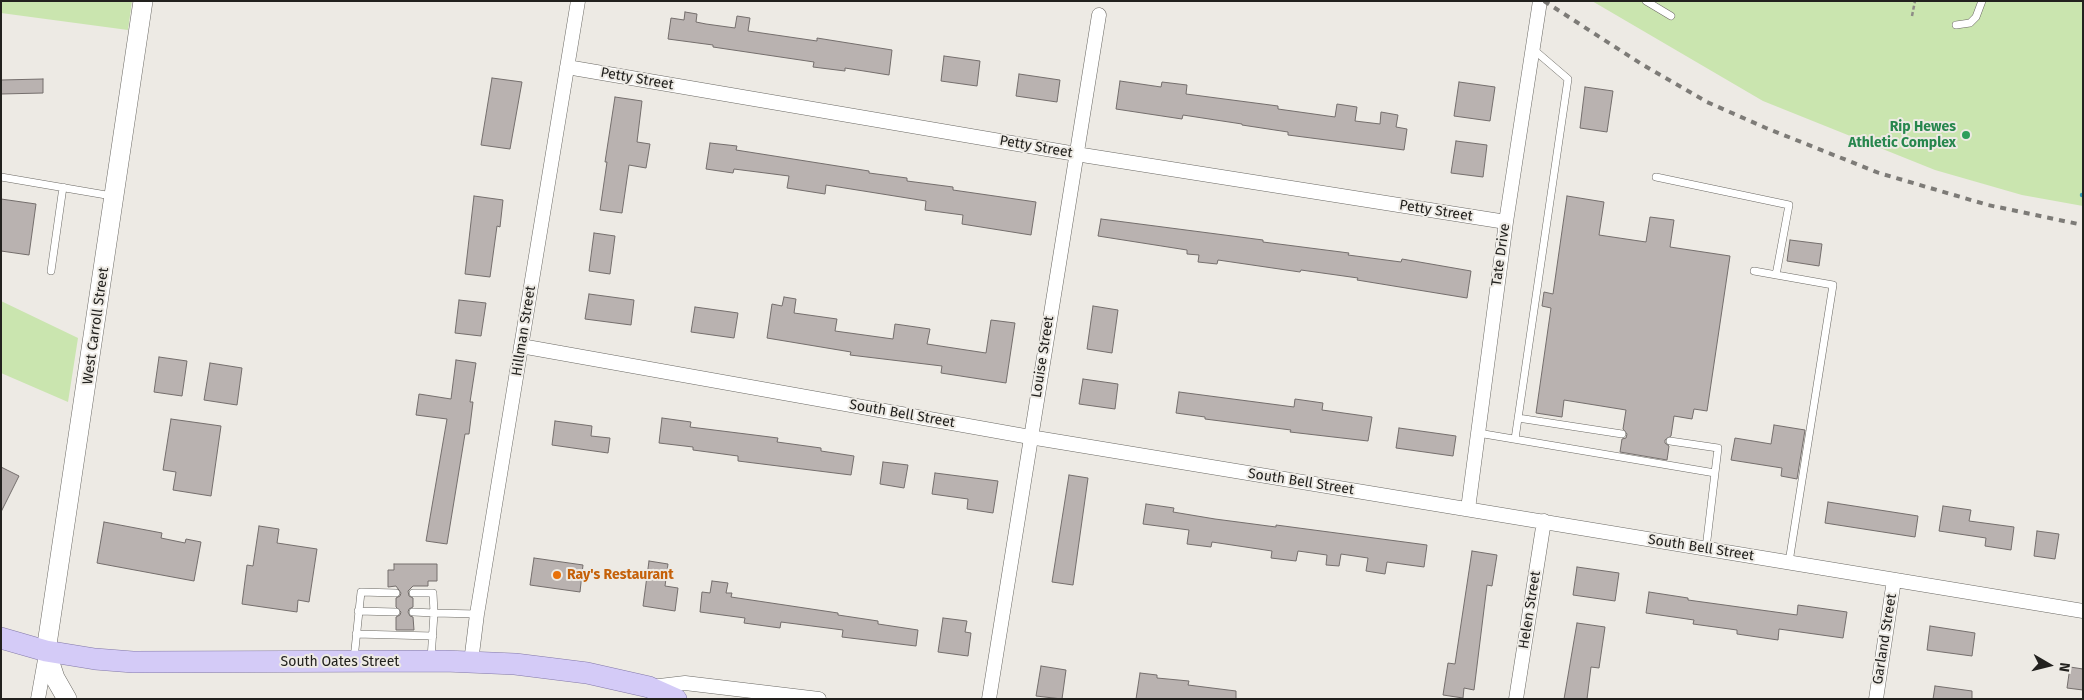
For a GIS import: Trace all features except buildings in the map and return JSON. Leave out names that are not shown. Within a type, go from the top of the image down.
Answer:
[{"type":"main road","name":"South Oates Street","points":[[1,638],[46,651],[96,659],[133,662],[471,662],[551,667],[649,687],[676,699]]},
{"type":"street","name":"West Carroll Street","points":[[46,651],[143,1]]},
{"type":"street","name":"Hillman Street","points":[[471,662],[477,614],[578,1]]},
{"type":"street","name":"Tate Drive","points":[[1468,509],[1506,222],[1540,1]]},
{"type":"street","name":"Louise Street","points":[[989,699],[1099,15]]},
{"type":"street","name":"Petty Street","points":[[567,67],[1076,154],[1506,222]]},
{"type":"street","name":"South Bell Street","points":[[521,346],[1030,437],[2083,611]]},
{"type":"street","name":"Helen Street","points":[[1516,699],[1544,521]]},
{"type":"street","name":"Garland Street","points":[[1876,699],[1894,580]]},
{"type":"street","points":[[38,699],[46,651]]},
{"type":"street","points":[[46,651],[55,678],[67,699]]},
{"type":"street","points":[[649,687],[685,683],[819,699]]},
{"type":"lane","points":[[1646,1],[1671,16]]},
{"type":"lane","points":[[1956,25],[1970,22],[1976,17],[1982,1]]},
{"type":"lane","points":[[1515,439],[1568,79],[1532,48]]},
{"type":"lane","points":[[1,177],[115,197]]},
{"type":"lane","points":[[1656,178],[1789,205],[1776,275]]},
{"type":"lane","points":[[51,271],[63,187]]},
{"type":"lane","points":[[1754,271],[1833,285],[1789,562]]},
{"type":"lane","points":[[1518,418],[1622,434]]},
{"type":"lane","points":[[1478,433],[1715,474]]},
{"type":"lane","points":[[1670,441],[1718,448],[1706,548]]},
{"type":"lane","points":[[354,662],[361,592],[396,593]]},
{"type":"lane","points":[[413,593],[434,593],[431,662]]},
{"type":"lane","points":[[358,611],[396,612]]},
{"type":"lane","points":[[413,612],[477,614]]},
{"type":"lane","points":[[356,634],[433,636]]},
{"type":"path","points":[[1912,16],[1914,1]]},
{"type":"green space","points":[[1,1],[132,1],[128,30],[1,13]]},
{"type":"green space","name":"Rip Hewes Athletic Complex","points":[[1592,1],[2083,1],[2083,206],[2022,195],[1935,170],[1763,101]]},
{"type":"green space","points":[[1,301],[78,338],[68,402],[1,373]]},
{"type":"railway","points":[[1544,1],[1643,65],[1707,102],[1766,128],[1879,173],[1988,205],[2083,225]]},
{"type":"place","name":"Rip Hewes Athletic Complex","points":[[1966,135]]},
{"type":"place","name":"Ray's Restaurant","points":[[557,575]]}]
